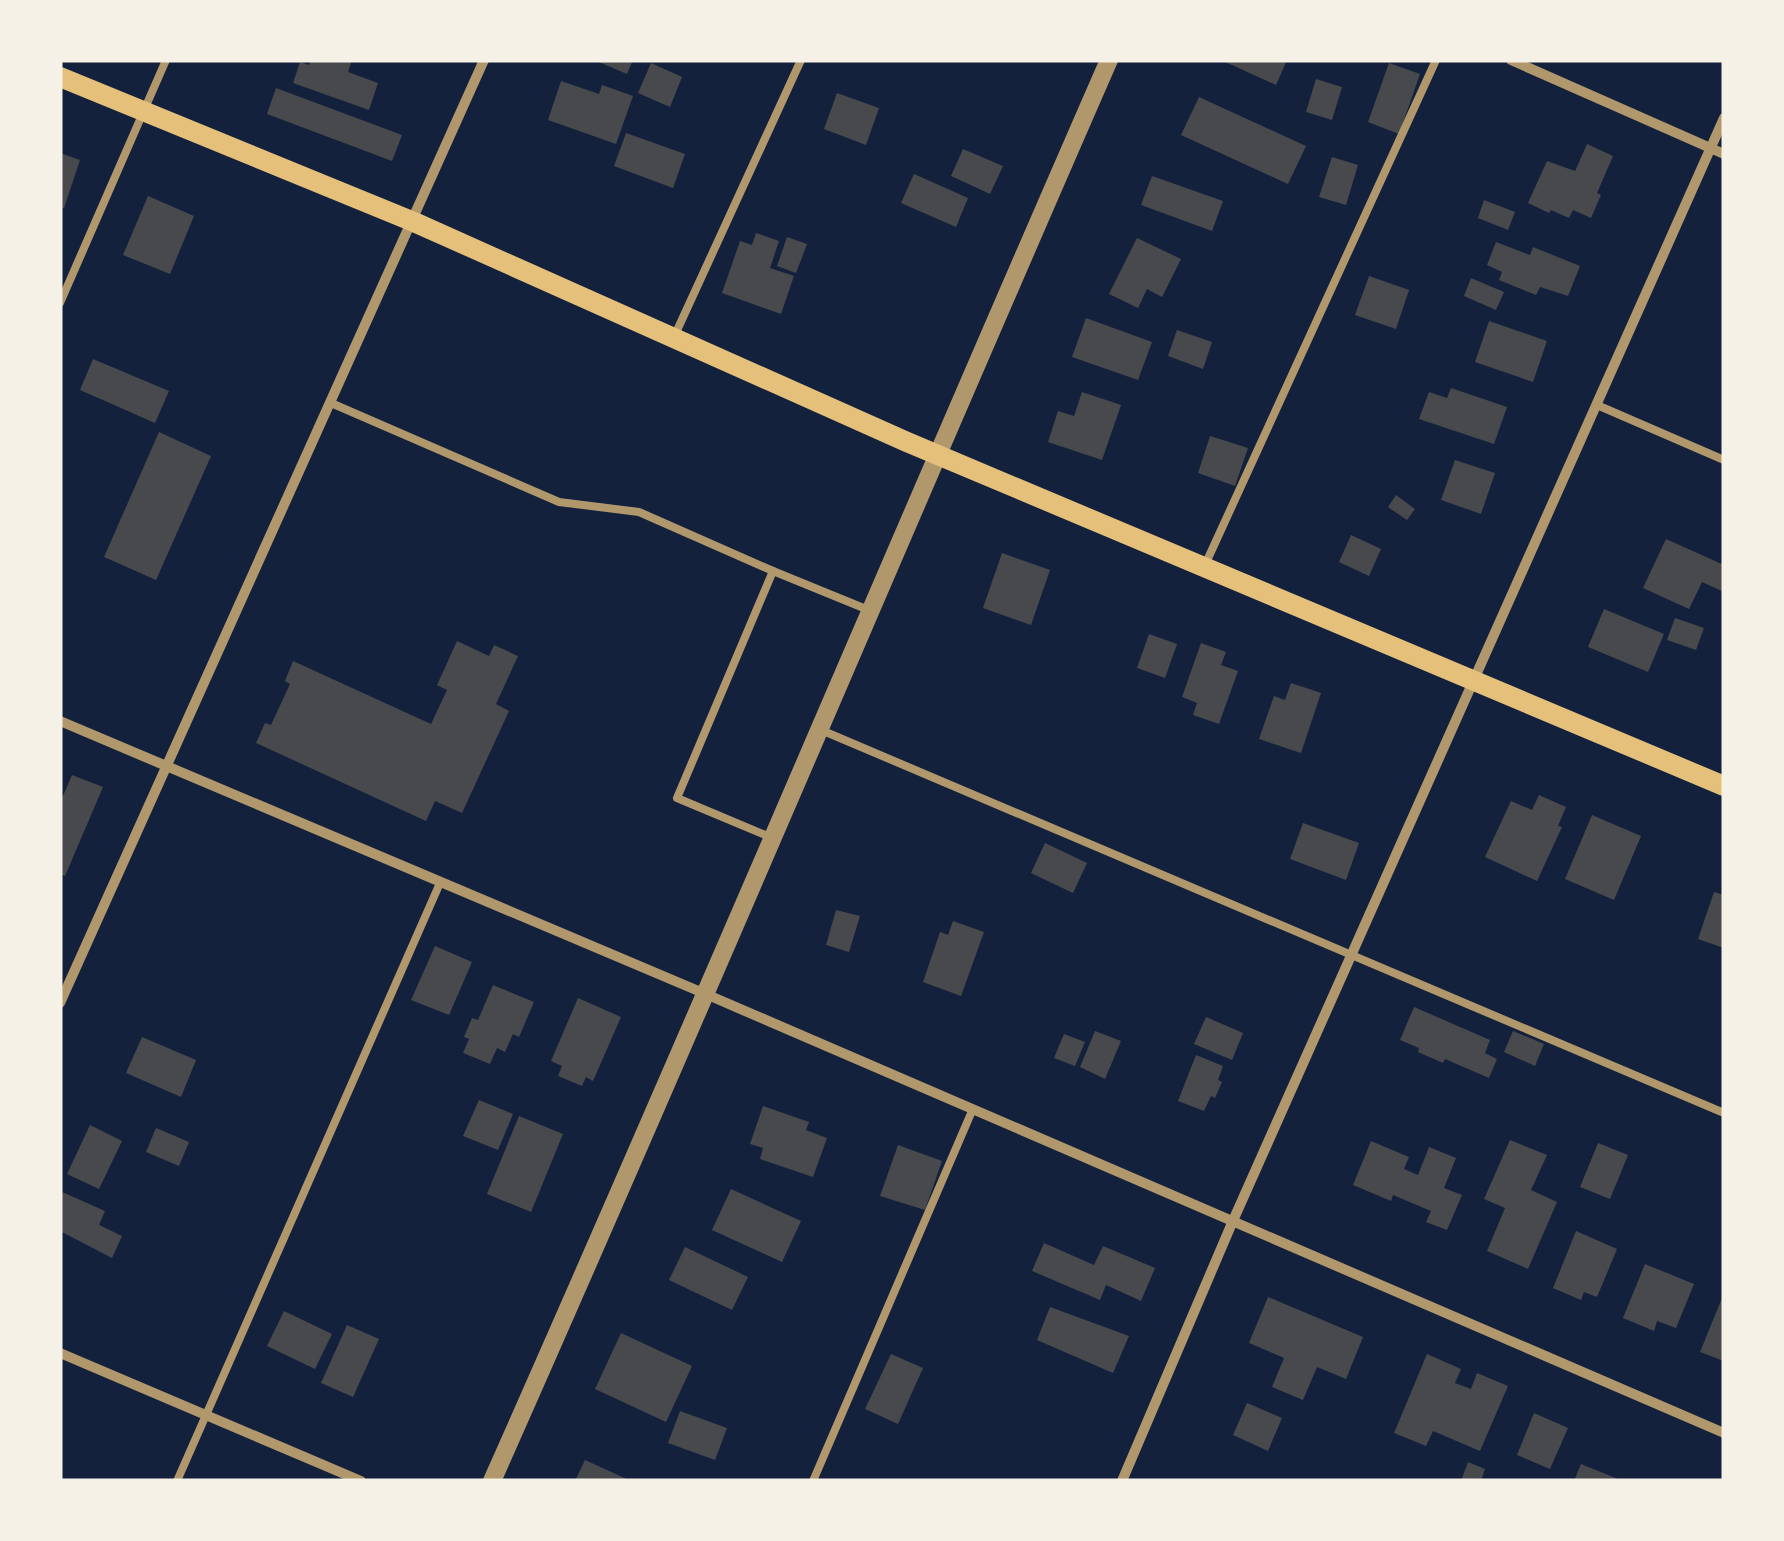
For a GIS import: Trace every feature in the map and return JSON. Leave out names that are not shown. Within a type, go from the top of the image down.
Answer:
[{"type":"main road","points":[[60,77],[414,222],[937,454],[1724,786]]},
{"type":"street","points":[[60,1003],[484,60]]},
{"type":"street","points":[[492,1481],[708,994],[1109,60]]},
{"type":"street","points":[[1511,60],[1724,154]]},
{"type":"street","points":[[1122,1481],[1232,1222],[1724,118]]},
{"type":"street","points":[[60,720],[440,884],[708,994],[1724,1433]]},
{"type":"street","points":[[60,1353],[361,1481]]},
{"type":"lane","points":[[60,303],[166,60]]},
{"type":"lane","points":[[674,337],[801,60]]},
{"type":"lane","points":[[1205,565],[1436,60]]},
{"type":"lane","points":[[331,403],[559,502],[639,512],[871,611]]},
{"type":"lane","points":[[1597,405],[1724,460]]},
{"type":"lane","points":[[773,571],[677,798],[774,839]]},
{"type":"lane","points":[[821,730],[1724,1113]]},
{"type":"lane","points":[[177,1481],[440,884]]},
{"type":"lane","points":[[813,1481],[972,1111]]},
{"type":"building","points":[[311,60],[352,60],[348,72],[378,83],[369,110],[293,83],[300,62],[309,65]]},
{"type":"building","points":[[594,60],[633,60],[627,74]]},
{"type":"building","points":[[1221,60],[1287,60],[1276,85]]},
{"type":"building","points":[[651,63],[682,77],[670,107],[638,93]]},
{"type":"building","points":[[1389,63],[1420,74],[1399,134],[1368,122]]},
{"type":"building","points":[[1316,79],[1342,87],[1332,120],[1306,112]]},
{"type":"building","points":[[561,81],[599,94],[602,85],[633,96],[616,144],[548,120]]},
{"type":"building","points":[[276,88],[402,135],[392,161],[267,114]]},
{"type":"building","points":[[837,93],[879,108],[866,145],[824,129]]},
{"type":"building","points":[[1199,97],[1306,146],[1288,184],[1181,135]]},
{"type":"building","points":[[626,133],[685,154],[673,188],[614,166]]},
{"type":"building","points":[[1587,144],[1613,156],[1591,218],[1573,210],[1569,218],[1528,203],[1547,161],[1575,171]]},
{"type":"building","points":[[963,149],[1003,166],[990,194],[951,176]]},
{"type":"building","points":[[60,153],[80,160],[64,208],[60,207]]},
{"type":"building","points":[[1332,157],[1358,165],[1346,205],[1319,197]]},
{"type":"building","points":[[914,174],[968,198],[956,227],[901,203]]},
{"type":"building","points":[[1152,176],[1223,201],[1212,231],[1141,205]]},
{"type":"building","points":[[148,196],[194,216],[170,274],[123,255]]},
{"type":"building","points":[[1484,200],[1515,212],[1508,230],[1478,218]]},
{"type":"building","points":[[756,233],[779,241],[770,268],[794,276],[781,314],[722,293],[740,241],[752,245]]},
{"type":"building","points":[[787,237],[807,244],[796,273],[777,266]]},
{"type":"building","points":[[1137,238],[1181,259],[1162,297],[1147,289],[1138,308],[1109,294]]},
{"type":"building","points":[[1496,242],[1530,255],[1533,247],[1580,266],[1568,296],[1540,287],[1536,295],[1499,280],[1502,272],[1487,265]]},
{"type":"building","points":[[1369,276],[1409,290],[1396,329],[1355,315]]},
{"type":"building","points":[[1471,278],[1504,292],[1496,310],[1464,296]]},
{"type":"building","points":[[1086,318],[1152,342],[1138,380],[1072,357]]},
{"type":"building","points":[[1489,321],[1547,341],[1533,382],[1475,362]]},
{"type":"building","points":[[1177,330],[1212,342],[1203,369],[1168,356]]},
{"type":"building","points":[[93,359],[169,391],[155,423],[80,390]]},
{"type":"building","points":[[1451,388],[1507,407],[1494,444],[1419,419],[1429,392],[1447,398]]},
{"type":"building","points":[[1082,392],[1121,405],[1102,460],[1048,442],[1058,411],[1074,416]]},
{"type":"building","points":[[159,432],[211,456],[156,580],[104,557]]},
{"type":"building","points":[[1210,436],[1248,448],[1235,486],[1198,473]]},
{"type":"building","points":[[1455,460],[1495,473],[1481,514],[1441,500]]},
{"type":"building","points":[[1396,495],[1415,509],[1407,520],[1388,507]]},
{"type":"building","points":[[1351,535],[1381,549],[1369,576],[1339,562]]},
{"type":"building","points":[[1666,539],[1724,565],[1724,592],[1702,582],[1689,609],[1643,588]]},
{"type":"building","points":[[1002,553],[1050,570],[1031,625],[983,608]]},
{"type":"building","points":[[1604,609],[1664,634],[1648,672],[1588,647]]},
{"type":"building","points":[[1675,618],[1704,628],[1696,650],[1667,640]]},
{"type":"building","points":[[1149,634],[1177,644],[1165,678],[1137,668]]},
{"type":"building","points":[[457,641],[489,656],[494,645],[518,656],[496,704],[509,711],[462,813],[435,801],[426,821],[256,743],[265,723],[271,725],[290,684],[285,681],[293,661],[431,724],[447,690],[437,685]]},
{"type":"building","points":[[1201,643],[1226,652],[1221,665],[1238,671],[1219,724],[1193,715],[1197,703],[1182,697]]},
{"type":"building","points":[[1291,683],[1321,693],[1301,753],[1259,739],[1274,696],[1285,700]]},
{"type":"building","points":[[72,775],[103,787],[65,876],[60,874],[60,795],[63,796]]},
{"type":"building","points":[[1539,795],[1566,807],[1558,826],[1562,827],[1537,881],[1485,857],[1511,801],[1532,810]]},
{"type":"building","points":[[1592,815],[1641,836],[1614,900],[1565,879]]},
{"type":"building","points":[[1303,823],[1359,843],[1346,880],[1290,859]]},
{"type":"building","points":[[1045,843],[1087,863],[1073,893],[1031,873]]},
{"type":"building","points":[[1714,892],[1724,895],[1724,948],[1698,939]]},
{"type":"building","points":[[836,910],[860,916],[849,952],[826,945]]},
{"type":"building","points":[[953,921],[984,932],[961,996],[923,982],[940,932],[948,935]]},
{"type":"building","points":[[435,946],[472,962],[449,1015],[411,1000]]},
{"type":"building","points":[[493,985],[534,1002],[519,1037],[513,1034],[505,1052],[497,1048],[490,1064],[463,1053],[469,1039],[464,1037],[472,1018],[478,1020]]},
{"type":"building","points":[[578,998],[621,1017],[593,1081],[586,1077],[582,1086],[558,1076],[562,1066],[551,1061]]},
{"type":"building","points":[[1414,1007],[1490,1040],[1485,1053],[1497,1059],[1489,1078],[1445,1059],[1443,1063],[1400,1040]]},
{"type":"building","points":[[1206,1017],[1243,1033],[1232,1060],[1194,1044]]},
{"type":"building","points":[[1095,1031],[1121,1041],[1105,1079],[1080,1067]]},
{"type":"building","points":[[1513,1031],[1544,1044],[1535,1066],[1504,1052]]},
{"type":"building","points":[[1064,1034],[1085,1042],[1075,1066],[1054,1058]]},
{"type":"building","points":[[142,1037],[196,1060],[181,1097],[126,1073]]},
{"type":"building","points":[[1196,1055],[1223,1066],[1218,1080],[1222,1082],[1204,1111],[1178,1101]]},
{"type":"building","points":[[479,1100],[513,1114],[498,1150],[463,1136]]},
{"type":"building","points":[[763,1106],[809,1122],[806,1130],[827,1138],[813,1177],[760,1159],[763,1148],[750,1144]]},
{"type":"building","points":[[519,1116],[563,1134],[531,1212],[487,1194]]},
{"type":"building","points":[[90,1125],[122,1141],[99,1189],[67,1174]]},
{"type":"building","points":[[156,1128],[189,1142],[179,1166],[146,1152]]},
{"type":"building","points":[[1510,1140],[1547,1155],[1531,1190],[1557,1202],[1528,1269],[1487,1251],[1505,1208],[1484,1199]]},
{"type":"building","points":[[1371,1141],[1409,1157],[1404,1169],[1418,1175],[1429,1147],[1456,1158],[1444,1188],[1462,1195],[1447,1230],[1426,1222],[1431,1211],[1393,1195],[1391,1201],[1353,1185]]},
{"type":"building","points":[[1598,1143],[1628,1155],[1610,1199],[1580,1187]]},
{"type":"building","points":[[898,1145],[942,1161],[925,1210],[880,1196]]},
{"type":"building","points":[[731,1189],[801,1221],[782,1262],[712,1230]]},
{"type":"building","points":[[60,1191],[105,1211],[99,1225],[122,1236],[112,1258],[60,1231]]},
{"type":"building","points":[[1576,1231],[1617,1249],[1597,1297],[1584,1292],[1581,1300],[1553,1288]]},
{"type":"building","points":[[1044,1243],[1094,1265],[1103,1246],[1155,1268],[1141,1301],[1106,1285],[1100,1300],[1032,1271]]},
{"type":"building","points":[[685,1247],[748,1277],[732,1310],[669,1280]]},
{"type":"building","points":[[1645,1264],[1694,1284],[1676,1328],[1657,1321],[1654,1331],[1623,1318]]},
{"type":"building","points":[[1724,1293],[1724,1361],[1700,1352]]},
{"type":"building","points":[[1268,1297],[1363,1337],[1346,1379],[1317,1367],[1303,1400],[1272,1387],[1284,1358],[1249,1343]]},
{"type":"building","points":[[1050,1307],[1129,1336],[1113,1373],[1037,1340]]},
{"type":"building","points":[[284,1311],[332,1334],[315,1369],[267,1346]]},
{"type":"building","points":[[347,1325],[379,1339],[353,1397],[321,1383]]},
{"type":"building","points":[[621,1333],[692,1366],[666,1422],[595,1389]]},
{"type":"building","points":[[891,1354],[923,1368],[898,1424],[865,1409]]},
{"type":"building","points":[[1427,1354],[1461,1369],[1455,1383],[1471,1389],[1477,1373],[1508,1386],[1480,1451],[1433,1431],[1426,1446],[1394,1433]]},
{"type":"building","points":[[1247,1403],[1282,1418],[1268,1451],[1233,1435]]},
{"type":"building","points":[[680,1411],[727,1428],[715,1460],[668,1443]]},
{"type":"building","points":[[1534,1413],[1568,1428],[1550,1469],[1517,1455]]},
{"type":"building","points":[[585,1460],[631,1481],[575,1481]]},
{"type":"building","points":[[1468,1462],[1485,1469],[1481,1481],[1461,1481]]},
{"type":"building","points":[[1581,1464],[1623,1481],[1574,1481]]}]
